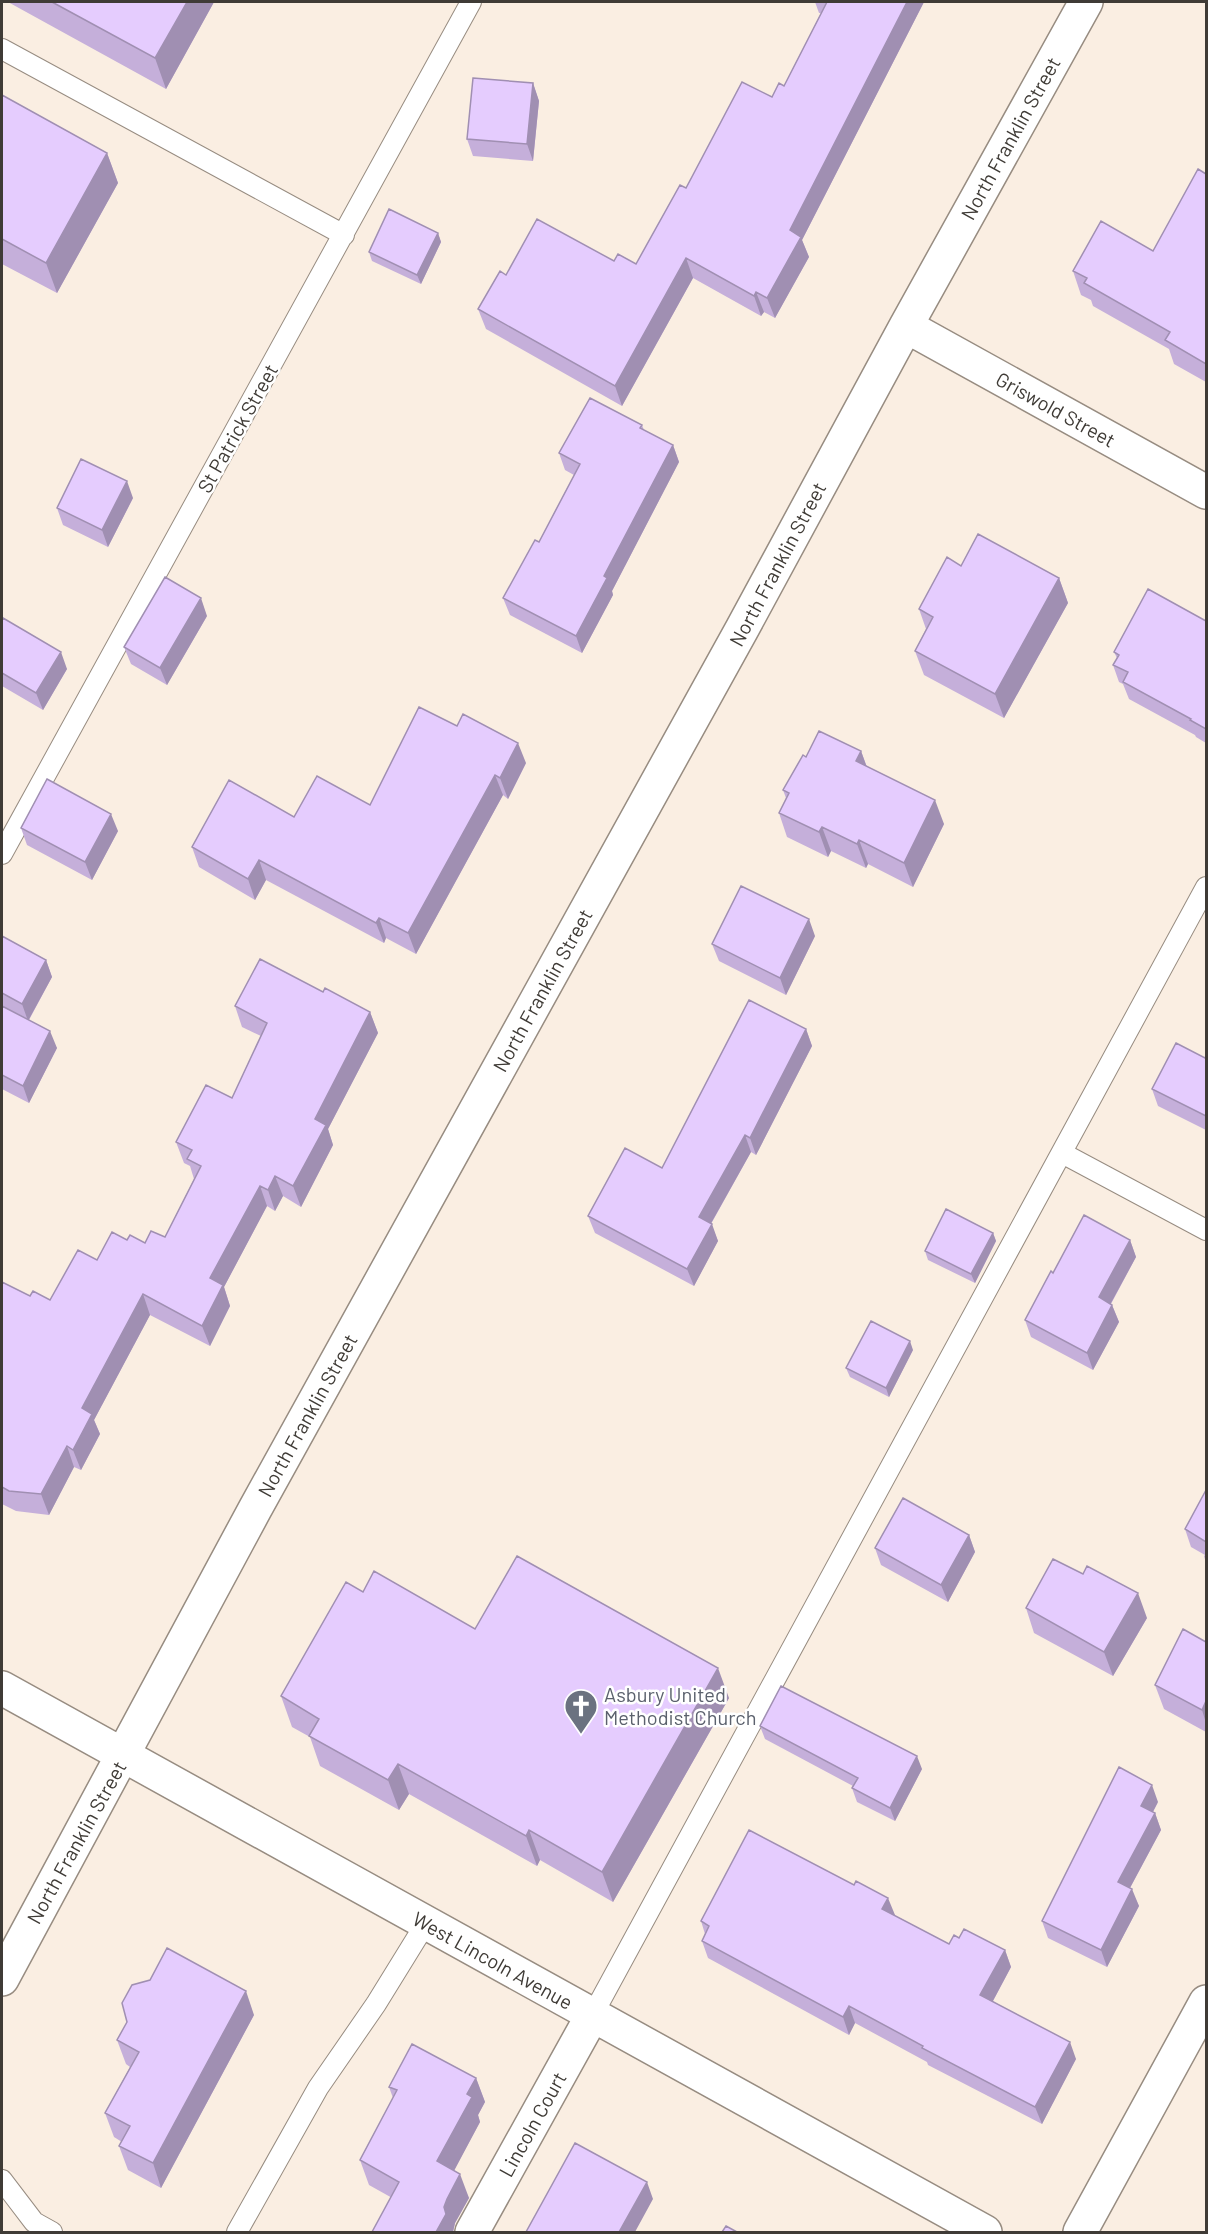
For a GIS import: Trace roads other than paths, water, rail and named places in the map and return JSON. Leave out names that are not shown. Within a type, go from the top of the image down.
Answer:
[{"type":"street","name":"North Franklin Street","points":[[2,1979],[255,1509],[1086,2]]},
{"type":"street","name":"Griswold Street","points":[[906,326],[1206,492]]},
{"type":"street","name":"West Lincoln Avenue","points":[[2,1688],[985,2232]]},
{"type":"street","points":[[1080,2232],[1206,2002]]},
{"type":"street","name":"Lincoln Court","points":[[472,2232],[592,2016]]},
{"type":"lane","name":"St Patrick Street","points":[[2,854],[471,2]]},
{"type":"lane","points":[[2,48],[344,235]]},
{"type":"lane","points":[[592,2016],[1206,887]]},
{"type":"lane","points":[[1062,1153],[1206,1230]]},
{"type":"lane","points":[[237,2232],[318,2088],[376,2004],[426,1923]]},
{"type":"lane","points":[[2,2180],[34,2222],[52,2232]]},
{"type":"place","name":"Asbury United Methodist Church","points":[[581,1735]]}]
